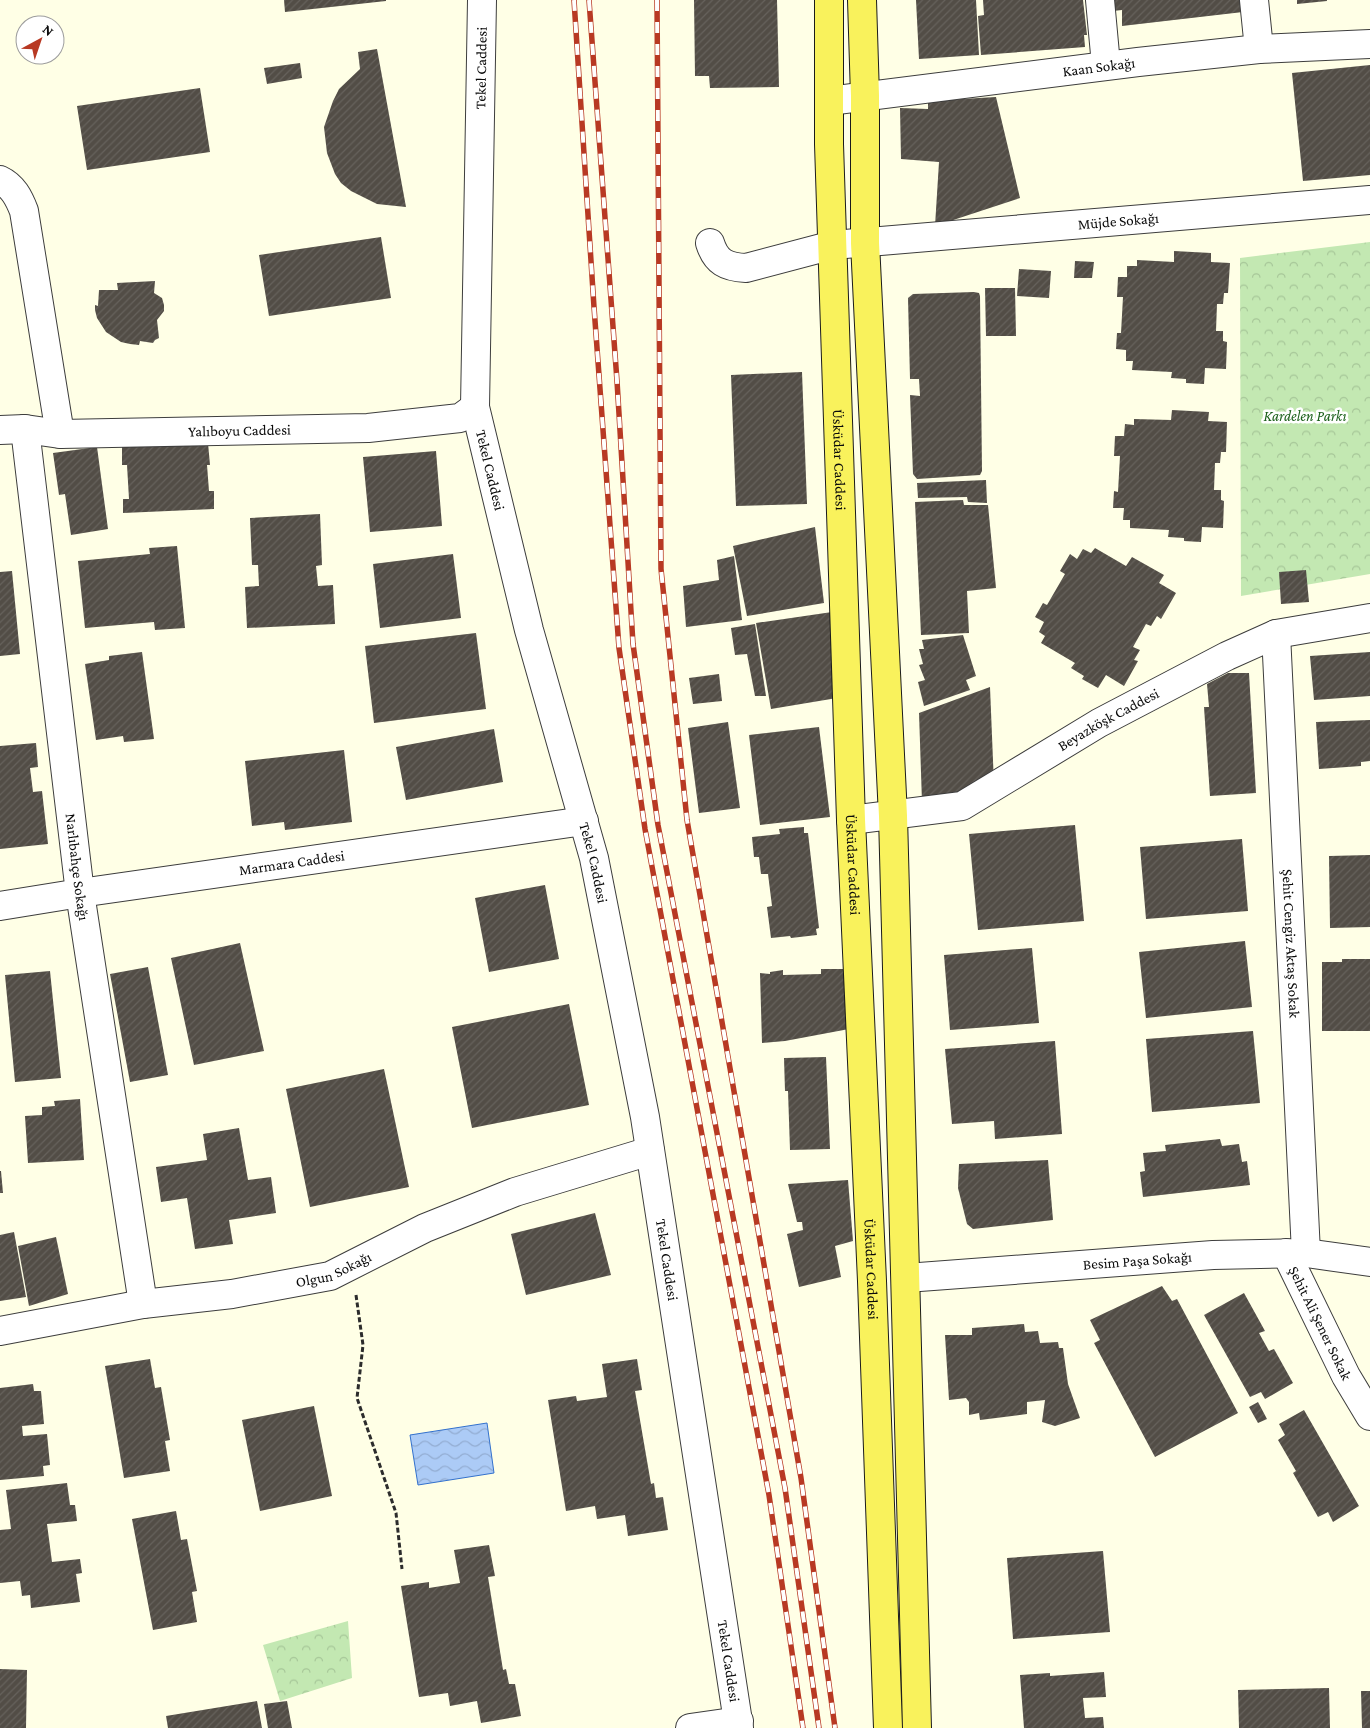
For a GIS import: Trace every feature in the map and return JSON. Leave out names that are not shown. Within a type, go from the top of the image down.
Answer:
[{"type":"main road","name":"Üsküdar Caddesi","points":[[829,0],[829,102],[851,820],[872,1281],[888,1728]]},
{"type":"main road","points":[[862,0],[865,96],[865,243],[893,816],[917,1728]]},
{"type":"main road","points":[[872,1281],[906,1278]]},
{"type":"street","name":"Tekel Caddesi","points":[[482,0],[475,407],[529,630],[584,821],[598,878],[645,1117],[739,1724]]},
{"type":"street","points":[[1100,0],[1106,65]]},
{"type":"street","points":[[1254,0],[1259,49]]},
{"type":"street","name":"Kaan Sokağı","points":[[829,102],[1106,65],[1259,49],[1370,44]]},
{"type":"street","points":[[0,180],[13,189],[24,211],[60,434]]},
{"type":"street","name":"Müjde Sokağı","points":[[710,243],[714,254],[720,260],[736,268],[746,268],[833,245],[1370,200]]},
{"type":"street","name":"Yalıboyu Caddesi","points":[[12,430],[60,434],[368,428],[460,418],[475,407]]},
{"type":"street","name":"Narlıbahçe Sokağı","points":[[12,430],[142,1304]]},
{"type":"street","name":"Beyazköşk Caddesi","points":[[851,820],[962,806],[1099,724],[1227,656],[1276,634],[1370,618]]},
{"type":"street","name":"Şehit Cengiz Aktaş Sokak","points":[[1276,634],[1296,1253]]},
{"type":"street","name":"Marmara Caddesi","points":[[0,906],[584,821]]},
{"type":"street","name":"Olgun Sokağı","points":[[0,1331],[142,1304],[232,1294],[330,1276],[425,1228],[515,1192],[650,1151]]},
{"type":"street","name":"Besim Paşa Sokağı","points":[[906,1278],[1214,1256],[1296,1253],[1370,1262]]},
{"type":"street","name":"Şehit Ali Şener Sokak","points":[[1296,1253],[1346,1376],[1370,1416]]},
{"type":"street","points":[[690,1728],[739,1724]]},
{"type":"path","points":[[352,1265],[363,1345],[357,1398],[396,1512],[402,1569]]},
{"type":"green space","name":"Kardelen Parkı","points":[[1370,242],[1370,574],[1241,596],[1240,258]]},
{"type":"green space","points":[[348,1621],[352,1678],[280,1701],[263,1645]]},
{"type":"water","points":[[487,1423],[494,1473],[418,1485],[410,1435]]},
{"type":"building","points":[[284,0],[386,0],[386,1],[285,12]]},
{"type":"building","points":[[694,0],[777,0],[779,87],[710,88],[709,76],[695,76]]},
{"type":"building","points":[[916,0],[976,0],[979,55],[919,59]]},
{"type":"building","points":[[983,0],[1083,0],[1087,35],[1084,35],[1085,47],[981,55],[978,16],[984,15]]},
{"type":"building","points":[[1112,0],[1242,0],[1243,12],[1122,26],[1122,10],[1113,11]]},
{"type":"building","points":[[1297,0],[1327,0],[1327,1],[1297,4]]},
{"type":"building","points":[[377,49],[406,207],[377,204],[351,191],[341,183],[335,174],[327,153],[324,127],[333,101],[339,89],[360,69],[358,52]]},
{"type":"building","points":[[300,63],[302,78],[267,84],[264,68]]},
{"type":"building","points":[[1370,65],[1370,175],[1303,181],[1292,73]]},
{"type":"building","points":[[200,88],[210,152],[87,170],[77,106]]},
{"type":"building","points":[[996,97],[1020,198],[935,226],[939,162],[901,159],[900,108],[928,109],[928,101]]},
{"type":"building","points":[[381,237],[391,298],[269,316],[259,255]]},
{"type":"building","points":[[1174,251],[1211,253],[1211,262],[1230,263],[1228,293],[1224,293],[1223,304],[1217,304],[1216,331],[1223,331],[1223,341],[1227,342],[1226,369],[1205,368],[1204,384],[1186,383],[1186,379],[1171,378],[1172,372],[1132,370],[1133,361],[1126,361],[1126,350],[1116,349],[1117,333],[1121,333],[1123,297],[1117,297],[1118,277],[1127,277],[1127,266],[1137,266],[1137,260],[1174,262]]},
{"type":"building","points":[[1075,261],[1094,262],[1092,278],[1074,278]]},
{"type":"building","points":[[1019,269],[1051,271],[1049,298],[1017,296]]},
{"type":"building","points":[[155,281],[154,293],[162,298],[164,305],[164,311],[157,320],[159,338],[153,343],[140,341],[139,345],[130,344],[121,342],[106,332],[97,318],[95,310],[95,305],[98,306],[99,290],[118,290],[117,283]]},
{"type":"building","points":[[985,288],[1015,288],[1016,336],[986,336]]},
{"type":"building","points":[[979,293],[980,296],[982,471],[980,475],[917,479],[913,474],[910,395],[920,396],[919,379],[910,379],[908,298],[913,294]]},
{"type":"building","points":[[802,372],[807,504],[736,506],[731,375]]},
{"type":"building","points":[[1172,410],[1209,412],[1208,421],[1227,422],[1226,452],[1221,452],[1220,463],[1215,463],[1214,490],[1221,490],[1221,500],[1224,501],[1223,528],[1202,527],[1201,542],[1184,541],[1184,538],[1168,537],[1169,530],[1130,528],[1130,520],[1123,520],[1124,508],[1113,508],[1114,491],[1118,492],[1120,456],[1114,456],[1115,436],[1124,436],[1125,424],[1134,425],[1134,419],[1171,420]]},
{"type":"building","points":[[208,443],[210,465],[207,465],[209,491],[214,491],[214,509],[123,513],[123,499],[129,499],[127,465],[122,465],[122,447]]},
{"type":"building","points":[[97,447],[108,529],[71,535],[65,494],[59,495],[53,453]]},
{"type":"building","points":[[436,451],[442,526],[370,532],[363,457]]},
{"type":"building","points":[[986,480],[987,503],[968,502],[967,497],[918,498],[917,483]]},
{"type":"building","points":[[963,500],[964,505],[988,505],[996,588],[967,591],[969,633],[921,635],[915,502]]},
{"type":"building","points":[[320,514],[322,565],[316,566],[318,586],[333,585],[335,624],[247,628],[245,587],[259,586],[258,565],[252,565],[250,518]]},
{"type":"building","points":[[815,527],[824,603],[747,616],[733,546]]},
{"type":"building","points":[[177,546],[185,628],[155,630],[154,622],[85,628],[78,561],[150,554],[149,548]]},
{"type":"building","points":[[1095,548],[1126,566],[1132,557],[1164,575],[1159,583],[1176,593],[1161,619],[1157,616],[1151,626],[1146,624],[1133,647],[1140,650],[1134,660],[1138,661],[1124,686],[1106,675],[1098,688],[1082,679],[1084,676],[1071,668],[1075,663],[1041,643],[1045,636],[1039,632],[1044,622],[1035,617],[1043,603],[1047,605],[1065,574],[1060,571],[1070,554],[1077,559],[1083,549],[1091,553]]},
{"type":"building","points":[[453,554],[461,618],[380,628],[373,564]]},
{"type":"building","points":[[734,556],[742,620],[686,627],[683,586],[719,580],[717,560]]},
{"type":"building","points":[[1306,570],[1309,602],[1281,604],[1279,572]]},
{"type":"building","points":[[12,571],[20,654],[0,656],[0,572]]},
{"type":"building","points":[[832,612],[837,698],[771,709],[756,623]]},
{"type":"building","points":[[755,624],[766,696],[755,696],[747,654],[735,655],[731,628]]},
{"type":"building","points":[[476,633],[486,709],[374,723],[365,646]]},
{"type":"building","points":[[963,635],[976,676],[966,680],[970,690],[924,706],[918,682],[925,680],[919,665],[923,664],[919,649],[924,649],[922,640]]},
{"type":"building","points":[[142,652],[154,739],[124,742],[123,736],[96,740],[85,664],[109,660],[109,656]]},
{"type":"building","points":[[1370,652],[1370,696],[1314,700],[1310,656]]},
{"type":"building","points":[[1228,673],[1249,673],[1256,793],[1210,796],[1204,707],[1209,707],[1207,684]]},
{"type":"building","points":[[719,674],[722,701],[693,704],[689,678]]},
{"type":"building","points":[[990,687],[994,785],[922,802],[919,713]]},
{"type":"building","points":[[1370,720],[1370,761],[1361,762],[1361,766],[1319,769],[1316,722]]},
{"type":"building","points":[[728,722],[740,808],[699,813],[688,728]]},
{"type":"building","points":[[819,727],[830,817],[760,825],[749,735]]},
{"type":"building","points":[[494,729],[503,782],[406,800],[396,747]]},
{"type":"building","points":[[36,743],[38,767],[30,768],[33,792],[42,791],[48,844],[0,849],[0,746]]},
{"type":"building","points":[[344,750],[352,822],[285,830],[284,822],[252,826],[245,761]]},
{"type":"building","points":[[1075,825],[1084,921],[978,930],[969,834]]},
{"type":"building","points":[[804,827],[804,833],[808,833],[819,928],[816,929],[817,935],[771,938],[767,907],[772,906],[768,874],[761,874],[759,857],[754,857],[752,837],[780,834],[779,829]]},
{"type":"building","points":[[1242,839],[1248,911],[1146,919],[1140,847]]},
{"type":"building","points":[[1370,855],[1370,927],[1330,928],[1329,856]]},
{"type":"building","points":[[545,885],[559,959],[489,972],[475,898]]},
{"type":"building","points":[[1245,941],[1252,1007],[1146,1018],[1139,952]]},
{"type":"building","points":[[240,943],[264,1051],[194,1065],[171,958]]},
{"type":"building","points":[[1032,948],[1039,1023],[950,1030],[944,955]]},
{"type":"building","points":[[1342,959],[1370,959],[1370,1031],[1322,1031],[1322,962],[1342,962]]},
{"type":"building","points":[[148,967],[168,1075],[130,1082],[110,974]]},
{"type":"building","points":[[821,969],[848,969],[849,1029],[785,1041],[762,1043],[760,973],[770,974],[770,972],[783,970],[783,975],[821,974]]},
{"type":"building","points":[[50,971],[61,1078],[15,1082],[5,975]]},
{"type":"building","points":[[569,1004],[589,1105],[472,1128],[452,1027]]},
{"type":"building","points":[[1253,1031],[1260,1103],[1152,1112],[1146,1039]]},
{"type":"building","points":[[1055,1041],[1062,1134],[995,1139],[994,1121],[952,1124],[945,1049]]},
{"type":"building","points":[[826,1057],[830,1149],[790,1150],[788,1091],[785,1091],[784,1058]]},
{"type":"building","points":[[384,1069],[409,1187],[310,1207],[286,1089]]},
{"type":"building","points":[[80,1099],[84,1160],[28,1163],[25,1116],[42,1115],[42,1107],[55,1106],[54,1101]]},
{"type":"building","points":[[239,1128],[248,1180],[271,1177],[276,1213],[229,1220],[233,1244],[195,1249],[187,1198],[161,1202],[156,1167],[207,1160],[203,1134]]},
{"type":"building","points":[[1220,1139],[1222,1146],[1239,1144],[1242,1162],[1247,1161],[1250,1185],[1143,1197],[1140,1172],[1145,1171],[1143,1153],[1166,1151],[1165,1145]]},
{"type":"building","points":[[1048,1160],[1053,1220],[973,1229],[967,1224],[958,1188],[959,1164]]},
{"type":"building","points":[[1,1171],[3,1193],[0,1193]]},
{"type":"building","points":[[848,1180],[853,1241],[835,1246],[841,1277],[799,1287],[787,1234],[803,1230],[802,1222],[797,1222],[788,1184]]},
{"type":"building","points":[[595,1213],[611,1275],[526,1295],[511,1234]]},
{"type":"building","points":[[14,1232],[26,1297],[0,1301],[0,1235]]},
{"type":"building","points":[[56,1237],[68,1294],[29,1306],[18,1246]]},
{"type":"building","points":[[1162,1286],[1172,1301],[1177,1299],[1238,1413],[1155,1457],[1094,1343],[1100,1340],[1090,1320]]},
{"type":"building","points":[[1244,1293],[1265,1331],[1259,1333],[1269,1351],[1274,1349],[1293,1383],[1265,1399],[1261,1392],[1250,1397],[1204,1315]]},
{"type":"building","points":[[1024,1324],[1025,1332],[1038,1331],[1040,1343],[1058,1342],[1059,1348],[1063,1348],[1068,1384],[1080,1418],[1055,1426],[1042,1422],[1045,1400],[1027,1402],[1027,1414],[980,1420],[979,1413],[969,1415],[969,1402],[966,1398],[949,1400],[945,1335],[972,1335],[972,1328]]},
{"type":"building","points":[[150,1359],[155,1388],[161,1387],[170,1440],[165,1441],[170,1471],[124,1478],[105,1366]]},
{"type":"building","points":[[637,1359],[642,1390],[635,1391],[651,1484],[654,1483],[656,1498],[663,1497],[668,1530],[628,1536],[625,1515],[597,1519],[595,1506],[566,1511],[548,1400],[576,1396],[577,1401],[607,1397],[602,1364]]},
{"type":"building","points":[[33,1384],[34,1391],[41,1391],[44,1424],[22,1426],[23,1436],[47,1434],[50,1465],[43,1466],[44,1476],[0,1480],[0,1388]]},
{"type":"building","points":[[1258,1402],[1267,1419],[1258,1423],[1249,1407]]},
{"type":"building","points":[[314,1406],[332,1496],[260,1511],[242,1420]]},
{"type":"building","points":[[1304,1410],[1359,1506],[1333,1522],[1328,1512],[1318,1517],[1293,1473],[1296,1471],[1278,1440],[1285,1435],[1279,1424]]},
{"type":"building","points":[[67,1483],[70,1505],[75,1505],[77,1521],[47,1524],[52,1562],[80,1559],[82,1573],[76,1574],[80,1602],[31,1608],[30,1595],[22,1596],[20,1581],[0,1583],[0,1530],[11,1529],[6,1490]]},
{"type":"building","points":[[176,1511],[181,1540],[187,1539],[197,1591],[192,1592],[197,1622],[153,1630],[132,1519]]},
{"type":"building","points":[[489,1545],[495,1576],[488,1577],[503,1670],[506,1669],[509,1684],[515,1684],[521,1716],[481,1723],[477,1701],[450,1706],[448,1693],[419,1697],[401,1586],[429,1582],[429,1588],[460,1583],[454,1550]]},
{"type":"building","points":[[1103,1551],[1110,1632],[1013,1639],[1007,1558]]},
{"type":"building","points":[[0,1669],[27,1670],[26,1728],[0,1728]]},
{"type":"building","points":[[1104,1672],[1106,1697],[1083,1698],[1085,1718],[1103,1717],[1104,1728],[1024,1728],[1020,1675],[1050,1673],[1050,1676]]},
{"type":"building","points":[[1329,1688],[1330,1728],[1239,1728],[1238,1690]]},
{"type":"building","points":[[1361,1691],[1370,1691],[1370,1728],[1362,1728]]},
{"type":"building","points":[[257,1701],[262,1728],[168,1728],[166,1716]]},
{"type":"building","points":[[287,1701],[292,1728],[268,1728],[264,1704]]},
{"type":"railway","points":[[574,0],[619,648],[645,829],[769,1495],[803,1728]]},
{"type":"railway","points":[[589,0],[617,381],[633,644],[658,825],[785,1488],[819,1728]]},
{"type":"railway","points":[[657,0],[661,569],[687,820],[801,1478],[835,1728]]}]
